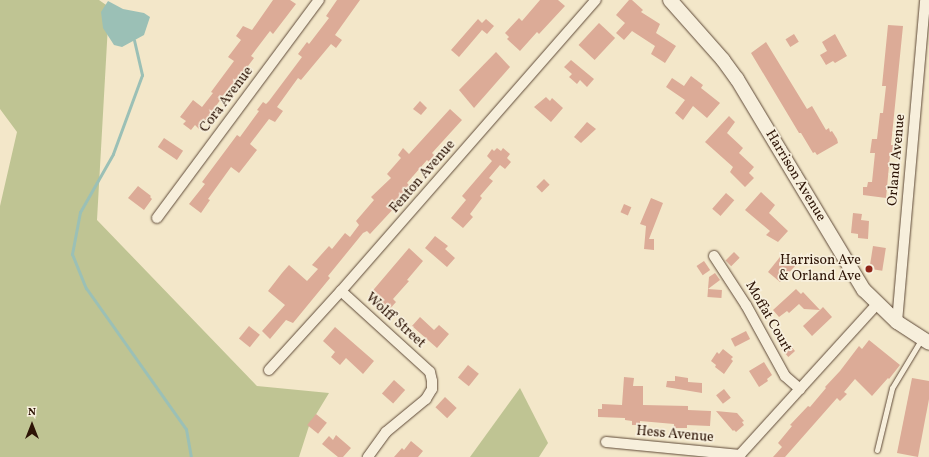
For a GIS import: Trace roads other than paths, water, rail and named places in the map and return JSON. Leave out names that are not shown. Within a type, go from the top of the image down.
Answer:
[{"type":"main road","name":"Harrison Avenue","points":[[670,0],[723,60],[737,79],[864,290],[877,304],[898,322],[926,341]]},
{"type":"street","name":"Cora Avenue","points":[[157,218],[319,0]]},
{"type":"street","name":"Fenton Avenue","points":[[269,370],[341,291],[596,0]]},
{"type":"street","name":"Orland Avenue","points":[[898,322],[925,0]]},
{"type":"street","name":"Moffat Court","points":[[714,256],[746,305],[785,376],[800,389]]},
{"type":"street","name":"Wolff Street","points":[[341,291],[430,372],[432,389],[426,399],[386,432],[368,457]]},
{"type":"street","points":[[739,456],[877,304]]},
{"type":"street","name":"Hess Avenue","points":[[606,442],[739,456]]},
{"type":"lane","points":[[878,450],[892,388],[926,341]]},
{"type":"water","points":[[108,1],[123,9],[144,13],[150,17],[144,35],[122,47],[114,45],[103,28],[101,12]]},
{"type":"waterway","points":[[134,40],[142,75],[113,154],[80,212],[72,254],[86,288],[186,429],[191,457]]},
{"type":"place","name":"Harrison Ave & Orland Ave","points":[[869,269]]}]
